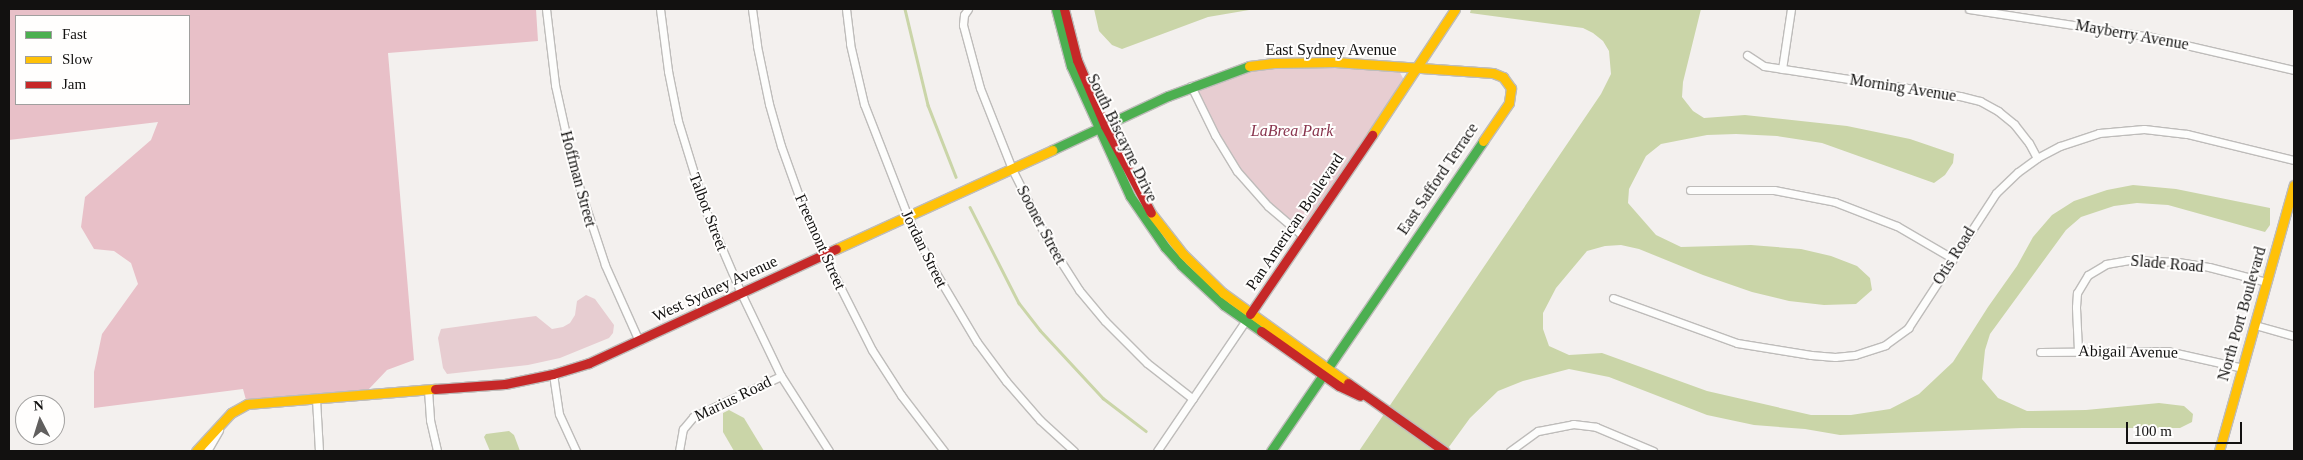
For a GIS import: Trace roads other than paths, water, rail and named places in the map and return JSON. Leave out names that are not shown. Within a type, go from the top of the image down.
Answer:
[{"type":"street","name":"Hoffman Street","points":[[546,9],[555,84],[580,195],[605,265],[639,340]]},
{"type":"street","name":"Talbot Street","points":[[660,9],[668,71],[684,145],[705,208],[741,293],[781,376],[829,451]]},
{"type":"street","name":"Freemont Street","points":[[752,9],[761,69],[780,146],[824,255],[872,350],[917,418],[944,451]]},
{"type":"street","name":"Jordan Street","points":[[846,9],[850,44],[864,104],[908,217],[950,300],[977,342],[1022,400],[1074,451]]},
{"type":"street","name":"Sooner Street","points":[[968,9],[964,16],[963,25],[973,66],[1012,169],[1049,243],[1088,301],[1132,350],[1193,399]]},
{"type":"street","name":"South Biscayne Drive","points":[[1056,9],[1071,66],[1101,127],[1167,235],[1204,276],[1248,317],[1444,451]]},
{"type":"street","name":"South Biscayne Drive","points":[[1064,9],[1077,60],[1101,127]]},
{"type":"street","name":"Pan American Boulevard","points":[[1157,451],[1419,66],[1455,9]]},
{"type":"street","points":[[1782,69],[1791,9]]},
{"type":"street","name":"Mayberry Avenue","points":[[1969,9],[2151,37],[2294,70]]},
{"type":"street","name":"Morning Avenue","points":[[1747,55],[1758,64],[1782,69],[1960,96],[1980,102],[1998,111],[2014,124],[2029,142],[2036,158]]},
{"type":"street","name":"East Sydney Avenue","points":[[1101,127],[1191,86],[1244,67],[1274,63],[1334,62],[1419,66]]},
{"type":"street","name":"East Safford Terrace","points":[[1326,370],[1511,98],[1510,83],[1497,74],[1419,66]]},
{"type":"street","points":[[1191,86],[1218,141],[1240,176],[1268,206],[1303,236]]},
{"type":"street","name":"West Sydney Avenue","points":[[196,451],[236,409],[247,404],[505,384],[553,374],[589,363],[1101,127]]},
{"type":"street","name":"Otis Road","points":[[1613,298],[1737,343],[1768,350],[1844,357],[1880,347],[1908,328],[1996,193],[2036,158],[2086,136],[2115,130],[2144,128],[2187,134],[2294,160]]},
{"type":"street","name":"North Port Boulevard","points":[[2219,451],[2294,185]]},
{"type":"street","points":[[1690,190],[1766,190],[1835,202],[1897,226],[1952,258]]},
{"type":"street","name":"Slade Road","points":[[2078,350],[2076,306],[2078,293],[2088,275],[2106,264],[2142,260],[2178,262],[2209,267],[2267,282]]},
{"type":"street","points":[[2255,325],[2294,336]]},
{"type":"street","name":"Abigail Avenue","points":[[2040,352],[2078,350],[2168,351],[2243,368]]},
{"type":"street","points":[[1271,451],[1326,370]]},
{"type":"street","points":[[553,374],[559,414],[576,451]]},
{"type":"street","name":"Marius Road","points":[[679,451],[682,428],[693,417],[781,376]]},
{"type":"street","points":[[428,390],[430,420],[437,451]]},
{"type":"street","points":[[316,399],[319,451]]},
{"type":"street","points":[[207,451],[222,424]]},
{"type":"street","points":[[1510,451],[1538,430],[1561,424],[1573,424],[1596,427],[1653,451]]},
{"type":"waterway","points":[[905,9],[928,105],[956,177]]},
{"type":"waterway","points":[[970,207],[1019,303],[1040,330],[1103,398],[1146,431]]},
{"type":"park label","name":"LaBrea Park","points":[[1292,131]]}]
